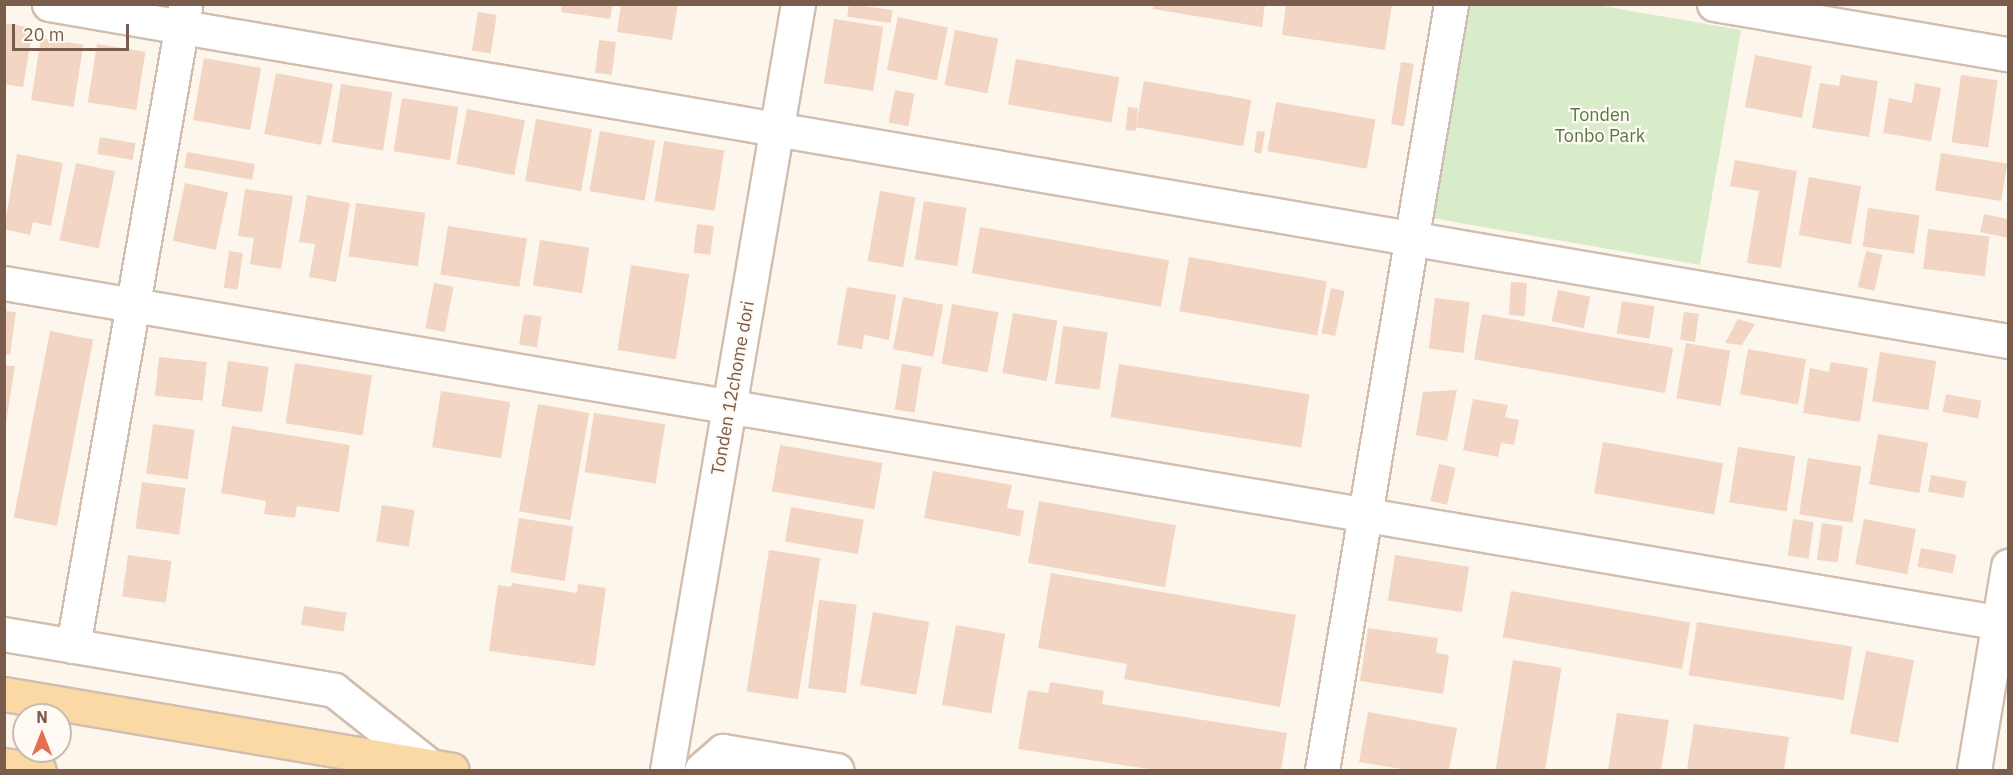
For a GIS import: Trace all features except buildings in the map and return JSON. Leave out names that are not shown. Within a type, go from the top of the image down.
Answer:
[{"type":"main road","points":[[4,694],[441,769]]},
{"type":"main road","points":[[4,765],[39,771]]},
{"type":"street","points":[[49,4],[183,16],[777,130],[2008,341]]},
{"type":"street","name":"Tonden 12chome dori","points":[[667,771],[798,4]]},
{"type":"street","points":[[1322,771],[1451,4]]},
{"type":"street","points":[[1714,4],[2008,54]]},
{"type":"street","points":[[74,646],[183,16]]},
{"type":"street","points":[[4,283],[2004,623]]},
{"type":"street","points":[[1974,771],[2004,623],[2008,566]]},
{"type":"street","points":[[4,634],[334,690],[441,769]]},
{"type":"street","points":[[701,771],[723,751],[836,771]]},
{"type":"green space","name":"Tonden Tonbo Park","points":[[1469,5],[1597,5],[1741,30],[1700,265],[1432,218]]}]
